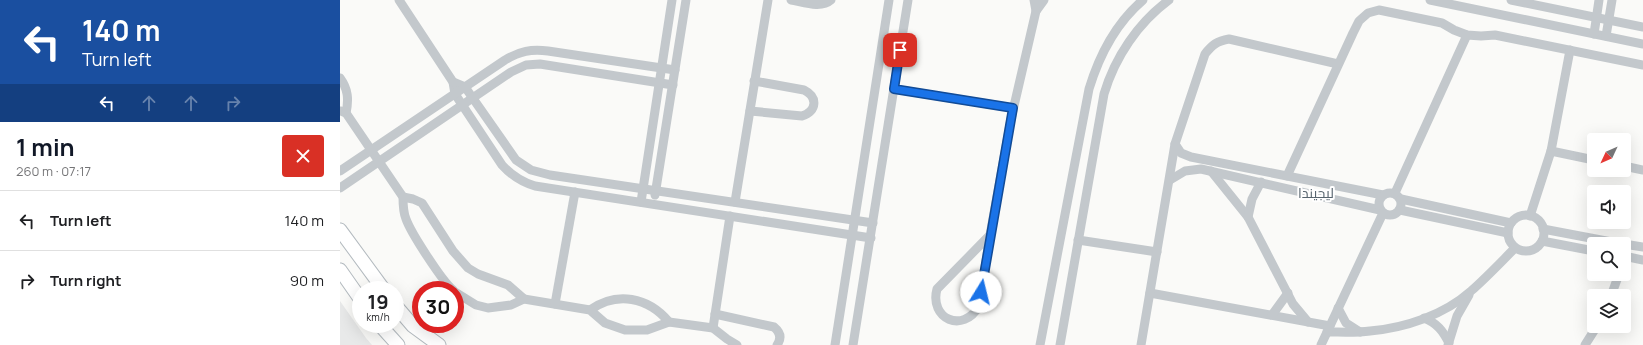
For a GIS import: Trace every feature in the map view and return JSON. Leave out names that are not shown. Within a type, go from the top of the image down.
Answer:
[{"type":"street","points":[[399,0],[453,82],[455,94],[502,165],[509,173],[521,181],[535,186],[871,238]]},
{"type":"street","points":[[641,202],[672,0]]},
{"type":"street","points":[[654,204],[686,0]]},
{"type":"street","points":[[735,202],[768,0]]},
{"type":"street","points":[[791,0],[821,5],[831,0]]},
{"type":"street","points":[[835,345],[889,0]]},
{"type":"street","points":[[853,345],[908,0]]},
{"type":"street","points":[[990,235],[937,288],[935,297],[936,306],[941,314],[948,320],[958,322],[966,320],[974,314],[979,306],[1013,108],[1036,10],[1034,0]]},
{"type":"street","points":[[1036,10],[1044,0]]},
{"type":"street","points":[[1040,345],[1089,89],[1098,62],[1108,44],[1124,20],[1143,0]]},
{"type":"street","points":[[1060,345],[1104,94],[1109,77],[1129,42],[1144,23],[1169,0]]},
{"type":"street","points":[[1430,0],[1643,44]]},
{"type":"street","points":[[1511,0],[1643,27]]},
{"type":"street","points":[[1594,34],[1599,0]]},
{"type":"street","points":[[1606,36],[1612,0]]},
{"type":"street","points":[[1287,176],[1359,21],[1368,13],[1379,10],[1442,23],[1467,35],[1495,35],[1643,65]]},
{"type":"street","points":[[1211,171],[1382,211],[1390,216],[1398,213],[1402,207],[1398,196],[1467,35]]},
{"type":"street","points":[[1141,345],[1176,144],[1205,54],[1211,46],[1219,41],[1229,39],[1338,64]]},
{"type":"street","points":[[1530,216],[1551,151],[1570,50]]},
{"type":"street","points":[[340,171],[505,60],[522,51],[548,51],[675,70]]},
{"type":"street","points":[[340,188],[519,67],[533,64],[673,85]]},
{"type":"street","points":[[340,78],[348,93],[348,103],[343,112],[403,197],[404,213],[410,228],[445,281]]},
{"type":"street","points":[[453,82],[465,87],[510,153],[523,166],[531,170],[550,175],[873,223]]},
{"type":"street","points":[[750,111],[802,116],[808,114],[812,110],[814,104],[810,92],[754,82]]},
{"type":"street","points":[[894,89],[1013,108]]},
{"type":"street","points":[[1176,144],[1181,153],[1202,164],[1211,171],[1248,217],[1296,308],[1308,322]]},
{"type":"street","points":[[1551,151],[1587,159]]},
{"type":"street","points":[[1170,180],[1185,171],[1202,164],[1287,176],[1383,195],[1387,193],[1511,223]]},
{"type":"street","points":[[1631,167],[1643,170]]},
{"type":"street","points":[[1248,217],[1252,199],[1261,182]]},
{"type":"street","points":[[555,304],[576,192]]},
{"type":"street","points":[[1321,345],[1382,211],[1379,202],[1383,195]]},
{"type":"street","points":[[403,197],[422,203],[452,251],[468,268],[478,274],[508,285],[524,299],[590,310],[605,323],[625,330],[647,330],[668,322],[713,328],[737,345]]},
{"type":"street","points":[[1400,210],[1508,233]]},
{"type":"street","points":[[713,328],[730,216]]},
{"type":"street","points":[[1519,216],[1530,216],[1541,223],[1543,229],[1542,241],[1538,246],[1527,251],[1515,248],[1511,244],[1508,233],[1511,223],[1519,216]]},
{"type":"street","points":[[1543,229],[1587,238]]},
{"type":"street","points":[[340,230],[377,281]]},
{"type":"street","points":[[1078,240],[1157,252]]},
{"type":"street","points":[[1542,241],[1587,249]]},
{"type":"street","points":[[1631,245],[1641,245]]},
{"type":"street","points":[[1150,293],[1308,322],[1328,329],[1360,332],[1385,330],[1424,318],[1451,305],[1470,292],[1515,248]]},
{"type":"street","points":[[1631,257],[1643,260]]},
{"type":"street","points":[[340,270],[352,287]]},
{"type":"street","points":[[1448,344],[1457,316],[1470,292]]},
{"type":"street","points":[[1272,315],[1288,293]]},
{"type":"street","points":[[464,297],[476,305],[488,308],[511,305],[524,299]]},
{"type":"street","points":[[590,310],[609,300],[631,300],[642,302],[653,307],[668,322]]},
{"type":"street","points":[[1338,308],[1346,323],[1360,332]]},
{"type":"street","points":[[715,314],[774,327],[780,336],[780,342],[777,345]]},
{"type":"street","points":[[404,316],[413,326],[439,345]]},
{"type":"street","points":[[1424,318],[1442,330],[1448,344]]},
{"type":"street","points":[[387,333],[398,345]]},
{"type":"street","points":[[1586,345],[1593,333]]},
{"type":"shaded area","points":[[340,301],[352,318],[352,333],[362,333],[372,345],[340,345]]},
{"type":"district","name":"ليجيندا","points":[[1316,192]]},
{"type":"route","points":[[900,50],[894,89],[1013,108],[981,292]]}]
